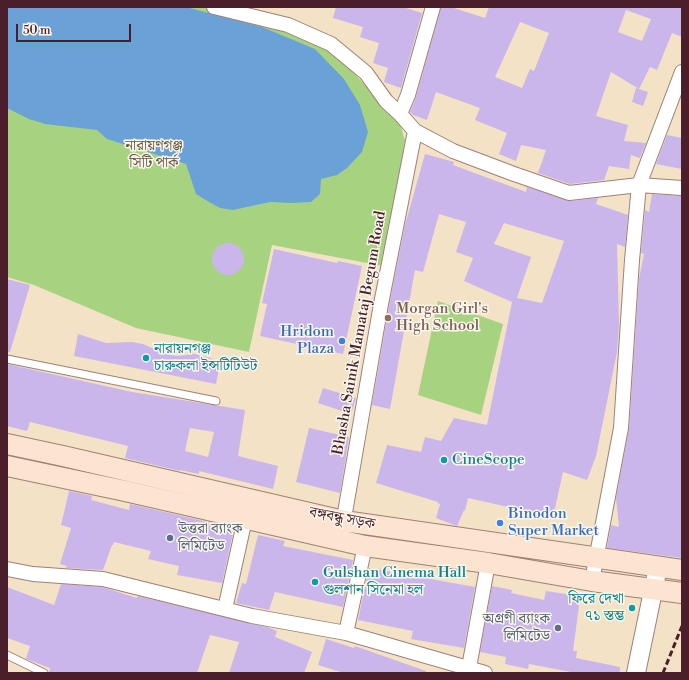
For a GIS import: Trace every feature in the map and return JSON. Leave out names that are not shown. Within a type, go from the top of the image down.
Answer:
[{"type":"main road","name":"বঙ্গবন্ধু সড়ক","points":[[7,444],[344,521],[682,570]]},
{"type":"main road","name":"বঙ্গবন্ধু সড়ক","points":[[7,466],[125,491],[245,520],[365,546],[488,563],[592,581],[682,592]]},
{"type":"street","points":[[214,7],[288,26],[331,44],[366,73],[386,101],[415,131],[453,151],[569,193],[639,185],[682,188]]},
{"type":"street","points":[[400,114],[408,95],[433,7]]},
{"type":"street","points":[[592,581],[621,428],[632,260],[639,185],[682,72]]},
{"type":"street","name":"Bhasha Sainik Mamataj Begum Road","points":[[341,541],[381,304],[415,131]]},
{"type":"street","points":[[225,609],[245,520]]},
{"type":"street","points":[[346,633],[365,546]]},
{"type":"street","points":[[468,671],[488,563]]},
{"type":"street","points":[[636,673],[658,567]]},
{"type":"street","points":[[7,569],[33,574],[103,579],[252,616],[346,633],[468,671],[485,673]]},
{"type":"lane","points":[[7,360],[216,401]]},
{"type":"lane","points":[[7,655],[44,673]]},
{"type":"green space","name":"নারায়ণগঞ্জ সিটি পার্ক","points":[[7,7],[204,7],[249,18],[320,45],[351,70],[400,123],[405,141],[383,266],[272,245],[249,352],[136,328],[34,285],[7,277]]},
{"type":"green space","points":[[438,301],[503,324],[481,415],[418,395]]},
{"type":"water","points":[[7,7],[186,7],[262,27],[315,49],[344,79],[360,105],[368,132],[362,152],[347,168],[337,175],[321,179],[320,194],[311,202],[270,202],[233,210],[220,208],[196,194],[186,164],[107,139],[97,130],[45,124],[29,119],[7,108]]},
{"type":"building","points":[[336,7],[403,7],[422,13],[401,88],[384,82],[388,68],[373,63],[379,43],[360,37],[363,27],[333,18]]},
{"type":"building","points":[[441,7],[451,7],[485,18],[489,7],[682,7],[682,37],[672,33],[657,70],[650,67],[639,89],[611,72],[596,116],[628,125],[624,141],[646,143],[640,158],[631,155],[629,169],[609,166],[604,180],[570,184],[538,173],[546,150],[521,145],[516,161],[499,154],[507,133],[475,120],[480,108],[436,92],[427,120],[413,115],[410,112],[416,97]],"holes":[[[626,10],[651,19],[642,41],[618,32]],[[520,22],[549,33],[534,71],[530,69],[522,88],[495,77]]]},
{"type":"building","points":[[636,88],[648,92],[643,106],[632,102]]},
{"type":"building","points":[[667,135],[682,138],[682,169],[656,164]]},
{"type":"building","points":[[425,154],[454,162],[453,165],[526,192],[527,187],[570,201],[598,198],[596,204],[628,215],[625,247],[617,244],[619,325],[617,352],[596,456],[587,480],[563,472],[553,517],[468,498],[465,511],[464,510],[457,526],[436,518],[440,504],[437,503],[438,502],[376,483],[387,445],[421,452],[425,437],[441,441],[454,418],[487,425],[512,302],[464,281],[473,258],[456,252],[466,222],[439,214],[423,272],[415,270],[390,409],[372,405],[405,225]],"holes":[[[504,223],[564,241],[542,303],[517,298],[531,257],[494,244]]]},
{"type":"building","points":[[652,194],[682,196],[682,558],[607,548],[611,525],[619,527],[616,498],[629,429],[639,279],[644,254],[641,253],[645,210],[649,212]]},
{"type":"building","points":[[225,243],[231,243],[241,250],[244,259],[243,265],[237,272],[231,275],[225,275],[215,268],[212,262],[212,256],[219,246]]},
{"type":"building","points":[[274,249],[337,263],[338,261],[362,266],[343,354],[260,336],[267,304],[262,303]]},
{"type":"building","points":[[7,279],[30,285],[10,352],[7,352]]},
{"type":"building","name":"নারায়নগঞ্জ চারুকলা ইন্সটিটিউট","points":[[78,334],[106,343],[132,342],[143,344],[165,354],[177,356],[195,354],[214,359],[220,364],[216,384],[74,356]]},
{"type":"building","points":[[7,364],[132,392],[245,410],[238,456],[278,466],[273,489],[199,471],[199,474],[180,471],[125,458],[128,446],[30,422],[27,431],[7,426]],"holes":[[[190,428],[214,432],[208,457],[185,451]]]},
{"type":"building","points":[[323,388],[356,398],[351,414],[318,403]]},
{"type":"building","points":[[309,428],[349,437],[340,493],[296,482]]},
{"type":"building","points":[[69,491],[92,496],[91,500],[129,510],[130,504],[234,528],[222,583],[177,575],[179,566],[148,559],[151,551],[114,542],[103,570],[66,568],[67,566],[60,564],[71,528],[61,525]]},
{"type":"building","points":[[258,535],[285,541],[283,546],[353,560],[343,607],[275,592],[269,610],[236,603],[242,583],[246,584]]},
{"type":"building","points":[[369,568],[475,587],[464,648],[411,639],[413,631],[358,620]]},
{"type":"building","points":[[61,584],[102,587],[137,598],[138,596],[267,627],[277,631],[275,637],[312,652],[304,673],[229,673],[239,642],[210,635],[197,673],[49,673],[50,668],[26,659],[30,646],[7,638],[7,587],[54,605]]},
{"type":"building","points":[[492,586],[512,590],[511,593],[544,600],[546,591],[572,595],[579,606],[573,651],[577,651],[576,658],[620,667],[620,673],[576,673],[529,664],[528,669],[505,664],[506,657],[480,652]]},
{"type":"building","points":[[326,639],[354,648],[355,646],[426,671],[426,673],[344,673],[318,665]]},
{"type":"railway","points":[[663,673],[682,626]]},
{"type":"place","name":"Morgan Girl's High School","points":[[388,318]]},
{"type":"place","name":"Hridom Plaza","points":[[342,341]]},
{"type":"place","name":"নারায়নগঞ্জ চারুকলা ইন্সটিটিউট","points":[[146,358]]},
{"type":"place","name":"CineScope","points":[[444,460]]},
{"type":"place","name":"Binodon Super Market","points":[[500,523]]},
{"type":"place","name":"উত্তরা ব্যাংক লিমিটেড","points":[[170,538]]},
{"type":"place","name":"Gulshan Cinema Hall গুলশান সিনেমা হল","points":[[315,582]]},
{"type":"place","name":"ফিরে দেখা ৭১ স্তম্ভ","points":[[632,608]]},
{"type":"place","name":"অগ্রণী ব্যাংক লিমিটেড","points":[[558,628]]}]
